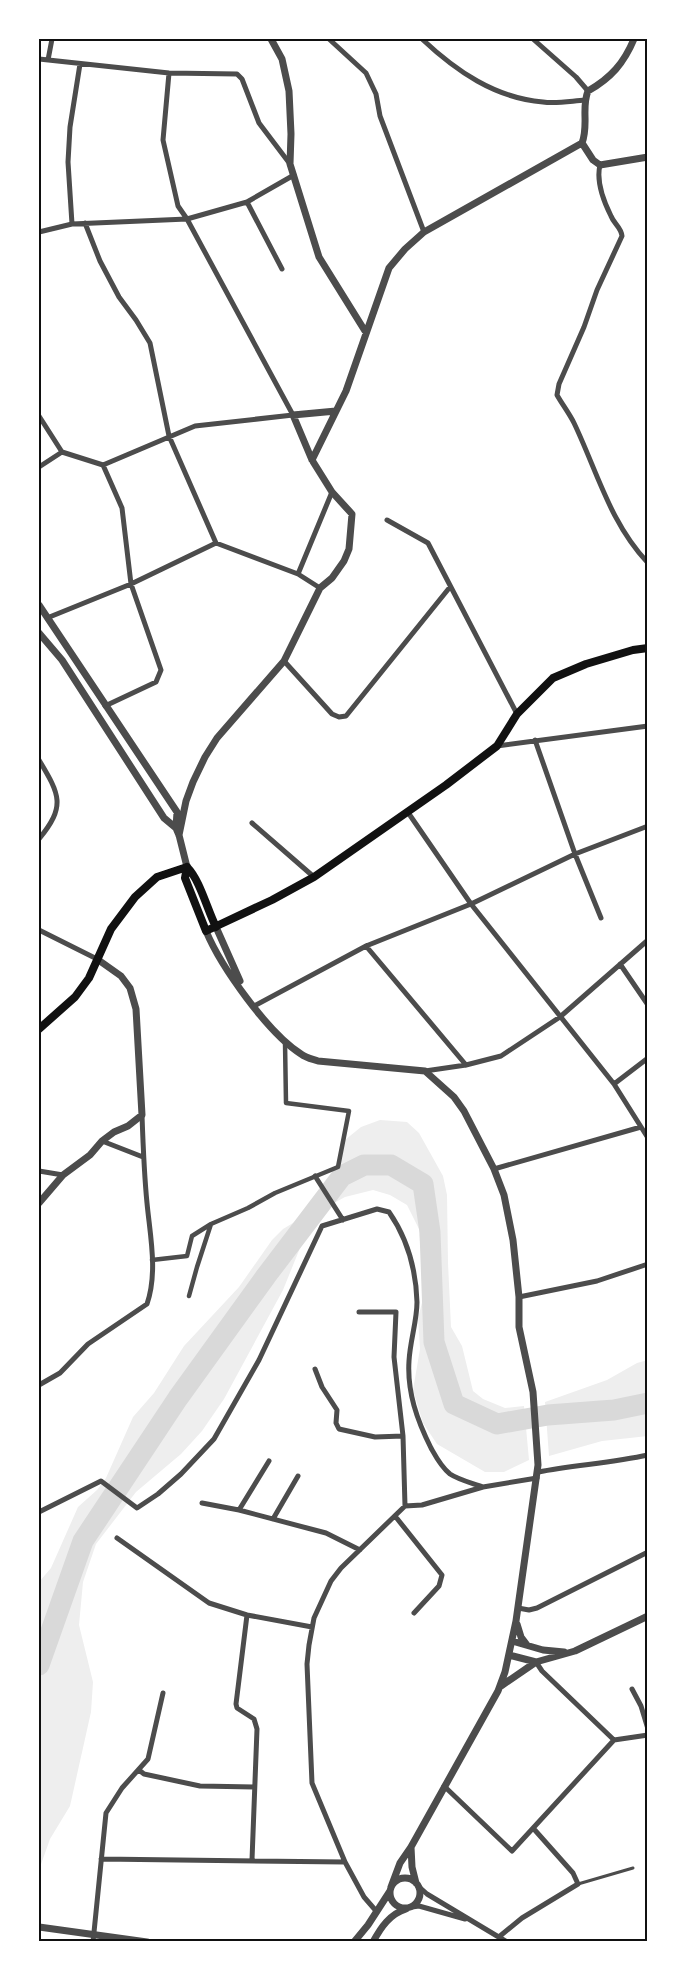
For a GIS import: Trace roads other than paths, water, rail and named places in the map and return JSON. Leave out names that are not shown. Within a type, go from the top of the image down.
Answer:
[{"type":"main road","points":[[188,867],[185,878],[206,931],[314,877],[446,785],[498,746],[517,714],[553,678],[586,664],[633,650],[648,648]]},
{"type":"main road","points":[[188,867],[194,874],[216,927]]},
{"type":"main road","points":[[39,1029],[75,997],[89,978],[111,929],[135,897],[157,878],[188,867]]},
{"type":"street","points":[[48,60],[52,39]]},
{"type":"street","points":[[271,39],[282,59],[289,91],[290,164]]},
{"type":"street","points":[[329,39],[366,73],[376,94],[380,116],[424,232]]},
{"type":"street","points":[[422,39],[439,55],[470,77],[504,95],[544,103],[585,100]]},
{"type":"street","points":[[532,39],[588,90]]},
{"type":"street","points":[[312,460],[355,369],[365,331],[388,268],[424,232],[582,142],[586,132],[585,100],[588,90],[603,82],[616,71],[627,57],[634,39]]},
{"type":"street","points":[[39,59],[169,73],[237,74],[242,79],[259,123],[290,164],[319,257],[365,331]]},
{"type":"street","points":[[72,224],[69,173],[70,127],[80,64]]},
{"type":"street","points":[[169,73],[163,140],[178,206],[293,416],[312,460],[332,492],[352,513],[349,549],[344,561],[332,578],[320,588],[284,661],[224,730],[205,757],[193,782],[177,832]]},
{"type":"street","points":[[582,142],[593,160],[600,165],[648,157]]},
{"type":"street","points":[[600,165],[598,174],[606,205],[612,219],[621,229],[622,236],[559,384],[557,395],[573,421],[619,524],[634,548],[648,563]]},
{"type":"street","points":[[39,232],[72,224],[187,219],[247,202],[294,175]]},
{"type":"street","points":[[247,202],[282,269]]},
{"type":"street","points":[[85,223],[100,261],[119,297],[150,343],[169,436],[216,543],[298,574],[320,588]]},
{"type":"street","points":[[39,417],[62,452],[103,465],[195,426],[336,411]]},
{"type":"street","points":[[39,467],[62,452]]},
{"type":"street","points":[[103,465],[122,508],[131,585],[161,670],[156,682],[105,706]]},
{"type":"street","points":[[298,574],[332,492]]},
{"type":"street","points":[[387,520],[428,543],[517,714]]},
{"type":"street","points":[[47,618],[131,585],[216,543]]},
{"type":"street","points":[[284,661],[332,714],[339,717],[346,716],[450,587]]},
{"type":"street","points":[[39,605],[177,812],[177,832],[188,867]]},
{"type":"street","points":[[39,633],[62,660],[164,818],[177,832]]},
{"type":"street","points":[[498,746],[648,726]]},
{"type":"street","points":[[535,740],[575,854],[601,918]]},
{"type":"street","points":[[39,760],[52,781],[59,802],[53,822],[39,839]]},
{"type":"street","points":[[407,811],[471,904],[614,1084],[648,1138]]},
{"type":"street","points":[[252,823],[314,877]]},
{"type":"street","points":[[254,1006],[366,946],[471,904],[575,854],[648,826]]},
{"type":"street","points":[[216,927],[245,994]]},
{"type":"street","points":[[39,930],[97,959],[122,976],[130,988],[136,1009],[143,1157],[152,1260],[152,1283],[147,1304],[88,1344],[60,1373],[39,1385]]},
{"type":"street","points":[[206,931],[224,964],[254,1006],[285,1041],[303,1056],[318,1061],[425,1071],[466,1065],[501,1056],[560,1017],[648,940]]},
{"type":"street","points":[[366,946],[466,1065]]},
{"type":"street","points":[[620,964],[648,1005]]},
{"type":"street","points":[[152,1260],[187,1256],[192,1236],[211,1224],[275,1193],[338,1167],[349,1111],[285,1103],[285,1041]]},
{"type":"street","points":[[614,1084],[648,1058]]},
{"type":"street","points":[[425,1071],[454,1097],[464,1112],[494,1169],[504,1196],[513,1240],[519,1297],[519,1327],[533,1392],[538,1472],[516,1621],[501,1686],[411,1847],[402,1859],[390,1889],[391,1901],[403,1909],[419,1906],[472,1921]]},
{"type":"street","points":[[39,1203],[63,1175],[90,1155],[102,1141],[142,1115]]},
{"type":"street","points":[[494,1169],[641,1127]]},
{"type":"street","points":[[102,1141],[143,1157]]},
{"type":"street","points":[[39,1171],[63,1175]]},
{"type":"street","points":[[315,1176],[343,1220]]},
{"type":"street","points":[[39,1512],[101,1481],[137,1508],[181,1474],[214,1439],[259,1360],[322,1226],[382,1209],[389,1212],[406,1244],[415,1278],[417,1304],[409,1364],[414,1410],[442,1467],[457,1478],[483,1487]]},
{"type":"street","points":[[189,1296],[211,1224]]},
{"type":"street","points":[[519,1297],[597,1281],[648,1264]]},
{"type":"street","points":[[360,1312],[396,1312],[394,1358],[403,1436],[405,1506]]},
{"type":"street","points":[[315,1369],[322,1387],[337,1410],[336,1422],[339,1429],[375,1437],[403,1436]]},
{"type":"street","points":[[377,1912],[364,1897],[345,1862],[316,1795],[311,1777],[307,1664],[317,1609],[331,1581],[341,1568],[405,1506],[422,1504],[538,1472],[579,1464],[615,1462],[648,1455]]},
{"type":"street","points":[[239,1510],[269,1461]]},
{"type":"street","points":[[273,1519],[298,1476]]},
{"type":"street","points":[[202,1503],[239,1510],[326,1533],[360,1550]]},
{"type":"street","points":[[395,1516],[442,1575],[441,1583],[414,1613]]},
{"type":"street","points":[[117,1538],[215,1606],[247,1615],[312,1627]]},
{"type":"street","points":[[518,1608],[529,1610],[537,1608],[648,1552]]},
{"type":"street","points":[[247,1615],[236,1707],[250,1716],[256,1724],[252,1860]]},
{"type":"street","points":[[501,1686],[536,1662],[573,1652],[648,1616]]},
{"type":"street","points":[[516,1621],[521,1637],[528,1645]]},
{"type":"street","points":[[512,1641],[550,1651],[573,1652]]},
{"type":"street","points":[[509,1654],[536,1662],[542,1671],[614,1740]]},
{"type":"street","points":[[632,1689],[641,1706],[648,1729]]},
{"type":"street","points":[[92,1938],[106,1813],[122,1788],[148,1759],[163,1693]]},
{"type":"street","points":[[444,1786],[512,1851],[614,1740],[648,1735]]},
{"type":"street","points":[[139,1770],[144,1774],[200,1786],[254,1786]]},
{"type":"street","points":[[500,1936],[522,1918],[578,1884],[573,1873],[533,1828]]},
{"type":"street","points":[[373,1942],[383,1925],[391,1917],[416,1903],[420,1894],[411,1867],[411,1847]]},
{"type":"street","points":[[100,1859],[345,1862]]},
{"type":"street","points":[[354,1942],[377,1912],[394,1883],[402,1878],[407,1878],[417,1884],[427,1894],[507,1942]]},
{"type":"street","points":[[42,1927],[92,1938],[147,1942]]},
{"type":"lane","points":[[578,1884],[633,1868]]},
{"type":"waterway","points":[[39,1665],[83,1541],[178,1398],[266,1276],[342,1176],[364,1165],[391,1165],[423,1184],[430,1232],[434,1342],[454,1404],[497,1424],[548,1415],[614,1410],[648,1403]]}]
